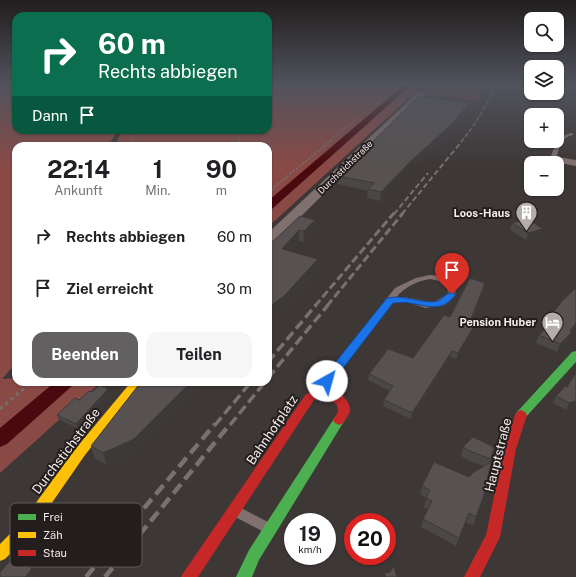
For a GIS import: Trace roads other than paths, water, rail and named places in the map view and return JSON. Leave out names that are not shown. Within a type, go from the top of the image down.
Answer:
[{"type":"street","name":"Durchstichstraße","points":[[272,237],[404,112]]},
{"type":"street","points":[[564,161],[576,163]]},
{"type":"street","name":"Hauptstraße","points":[[472,577],[493,536],[510,450],[520,417],[576,355]]},
{"type":"street","name":"Durchstichstraße","points":[[44,503],[81,451],[134,386]]},
{"type":"street","points":[[244,577],[254,555],[344,412],[343,403],[329,392],[318,392]]},
{"type":"street","name":"Bahnhofplatz","points":[[189,577],[310,397],[318,392]]},
{"type":"street","name":"Durchstichstraße","points":[[0,554],[10,544]]},
{"type":"lane","points":[[554,156],[561,137],[571,134]]},
{"type":"lane","points":[[318,392],[390,300],[398,290],[409,283],[424,277],[441,279],[451,287],[452,294],[442,303],[425,304],[409,300],[390,300]]},
{"type":"lane","points":[[234,510],[270,530]]},
{"type":"waterway","points":[[272,204],[377,112]]},
{"type":"waterway","points":[[0,439],[61,386]]},
{"type":"railway","points":[[461,142],[482,112]]},
{"type":"railway","points":[[402,214],[462,141]]},
{"type":"railway","points":[[394,214],[428,173]]},
{"type":"railway","points":[[315,306],[394,213]]},
{"type":"railway","points":[[327,306],[403,213]]},
{"type":"railway","points":[[272,357],[316,305]]},
{"type":"railway","points":[[272,373],[328,305]]},
{"type":"railway","points":[[215,425],[248,386]]},
{"type":"railway","points":[[230,425],[262,386]]},
{"type":"railway","points":[[142,511],[215,424]]},
{"type":"railway","points":[[142,532],[230,424]]},
{"type":"railway","points":[[86,577],[94,567]]},
{"type":"railway","points":[[105,577],[113,567]]},
{"type":"place","name":"Loos-Haus","points":[[526,232]]},
{"type":"place","name":"Pension Huber","points":[[552,342]]}]
